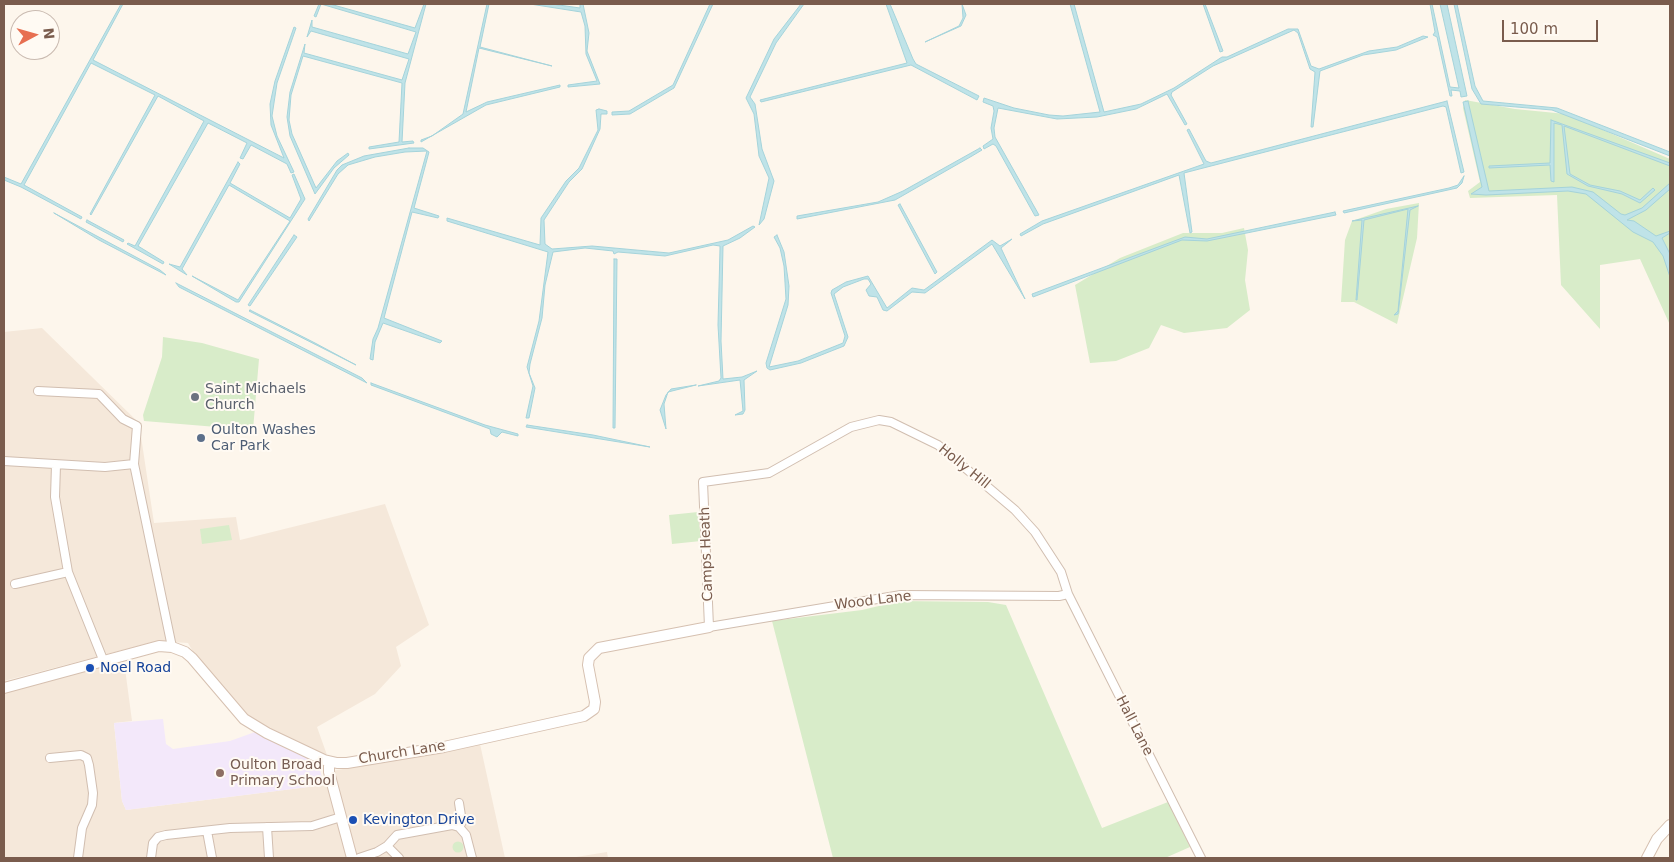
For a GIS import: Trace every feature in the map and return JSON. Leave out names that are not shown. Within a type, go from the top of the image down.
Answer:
[{"type":"street","points":[[4,688],[159,646],[172,647],[134,464],[137,426],[123,419],[99,394],[38,390]]},
{"type":"street","name":"Holly Hill","points":[[703,482],[769,473],[851,427],[879,420],[891,422],[938,444],[1015,510],[1035,532],[1061,572],[1068,594]]},
{"type":"street","points":[[4,461],[121,467],[134,464]]},
{"type":"street","points":[[56,465],[55,497],[68,572],[104,662]]},
{"type":"street","name":"Camps Heath","points":[[703,482],[710,627]]},
{"type":"street","points":[[15,584],[68,572]]},
{"type":"street","name":"Wood Lane","points":[[710,627],[901,595],[1059,596],[1068,594]]},
{"type":"street","name":"Hall Lane","points":[[1068,594],[1201,858]]},
{"type":"street","name":"Church Lane","points":[[172,647],[185,652],[192,658],[244,719],[267,734],[329,762],[347,762],[444,747],[584,716],[594,709],[595,702],[588,665],[593,653],[599,648],[710,627]]},
{"type":"street","points":[[50,758],[81,755],[87,758],[90,765],[93,793],[92,805],[82,828],[78,858]]},
{"type":"street","points":[[329,762],[328,772],[352,858]]},
{"type":"street","points":[[459,803],[462,822],[459,827]]},
{"type":"street","points":[[151,858],[153,843],[158,838],[166,835],[312,826],[341,817]]},
{"type":"street","points":[[359,858],[387,846],[397,835],[452,825],[459,827],[466,835],[472,858]]},
{"type":"street","points":[[1647,858],[1657,839],[1670,825]]},
{"type":"street","points":[[267,828],[269,858]]},
{"type":"street","points":[[207,831],[212,858]]},
{"type":"street","points":[[144,840],[153,843]]},
{"type":"street","points":[[387,846],[399,858]]},
{"type":"shaded area","points":[[42,328],[139,423],[154,523],[236,517],[240,540],[385,504],[429,625],[396,647],[401,666],[375,694],[317,727],[327,755],[268,730],[247,716],[195,655],[188,643],[157,641],[4,681],[4,332]]},
{"type":"shaded area","points":[[124,661],[132,721],[114,723],[122,801],[126,810],[324,785],[335,782],[332,771],[480,744],[505,858],[4,858],[4,691]]},
{"type":"shaded area","name":"Oulton Broad Primary School","points":[[163,719],[166,744],[173,749],[230,741],[255,732],[318,762],[324,785],[126,810],[122,801],[114,723]]},
{"type":"shaded area","points":[[607,852],[608,858],[570,858]]},
{"type":"green space","points":[[1465,100],[1515,109],[1566,114],[1670,159],[1670,325],[1640,259],[1600,265],[1600,329],[1561,285],[1557,195],[1470,198],[1468,191],[1480,182],[1463,108]]},
{"type":"green space","points":[[1419,203],[1417,238],[1397,324],[1354,302],[1341,302],[1345,240],[1352,221],[1386,209]]},
{"type":"green space","points":[[1244,228],[1248,250],[1245,280],[1250,310],[1227,328],[1184,333],[1161,325],[1149,348],[1116,361],[1090,363],[1075,285],[1120,258],[1183,233],[1222,233]]},
{"type":"green space","points":[[163,337],[202,343],[259,359],[253,430],[144,421],[143,415],[162,357]]},
{"type":"green space","points":[[698,512],[701,541],[672,544],[669,515]]},
{"type":"green space","points":[[229,525],[232,540],[202,544],[200,529]]},
{"type":"green space","points":[[900,601],[988,602],[1006,605],[1102,828],[1168,802],[1190,847],[1165,858],[833,858],[772,621],[862,610]]},
{"type":"green space","points":[[458,841],[464,847],[458,853],[452,847]]},
{"type":"water","points":[[121,4],[123,4],[93,60],[284,158],[271,125],[270,104],[275,81],[294,27],[296,28],[277,83],[272,116],[277,136],[294,172],[291,173],[287,164],[251,145],[243,159],[240,158],[247,143],[208,123],[138,246],[164,262],[163,264],[127,244],[135,246],[204,121],[158,96],[91,215],[155,95],[91,63],[24,185],[82,217],[81,219],[4,180],[4,177],[21,184]]},
{"type":"water","points":[[319,4],[321,4],[316,17],[314,16]]},
{"type":"water","points":[[321,4],[330,4],[415,28],[424,4],[426,4],[405,83],[402,142],[413,141],[414,143],[369,149],[369,147],[399,142],[402,83],[303,56],[291,95],[289,120],[292,134],[316,188],[337,161],[348,153],[349,155],[334,168],[315,194],[290,136],[287,117],[290,92],[305,44],[304,53],[402,80],[409,59],[311,31],[307,37],[312,20],[312,27],[408,54],[416,32]]},
{"type":"water","points":[[487,4],[489,4],[480,47],[552,66],[479,48],[466,112],[487,102],[560,85],[560,87],[486,105],[434,135],[463,114]]},
{"type":"water","points":[[530,4],[552,4],[580,8],[580,4],[583,4],[589,33],[587,51],[600,84],[568,87],[568,85],[597,81],[586,54],[585,26],[581,12]]},
{"type":"water","points":[[710,4],[713,4],[674,88],[630,114],[612,115],[612,112],[629,111],[673,85]]},
{"type":"water","points":[[801,4],[804,4],[776,43],[750,97],[755,104],[762,149],[774,181],[764,219],[759,225],[769,178],[759,156],[754,114],[746,98],[774,39]]},
{"type":"water","points":[[886,4],[890,4],[916,64],[979,96],[977,100],[911,65],[761,102],[760,100],[907,63]]},
{"type":"water","points":[[962,4],[966,15],[961,26],[925,42],[959,26],[963,18]]},
{"type":"water","points":[[1070,4],[1074,4],[1104,112],[1141,104],[1174,88],[1222,57],[1227,57],[1288,29],[1298,29],[1311,66],[1319,69],[1369,51],[1397,47],[1423,36],[1428,37],[1396,50],[1363,55],[1320,71],[1313,127],[1311,127],[1315,72],[1310,69],[1298,33],[1294,30],[1213,66],[1172,92],[1171,95],[1187,124],[1185,125],[1167,94],[1136,109],[1097,117],[1057,119],[998,108],[994,128],[995,137],[1039,215],[1035,216],[996,146],[993,144],[984,149],[983,146],[993,139],[991,128],[994,111],[993,106],[983,102],[984,98],[1014,108],[1049,115],[1063,116],[1100,112]]},
{"type":"water","points":[[1203,4],[1205,4],[1223,51],[1220,52]]},
{"type":"water","points":[[1430,4],[1432,4],[1450,87],[1459,88],[1440,4],[1447,4],[1467,96],[1461,97],[1460,91],[1451,90],[1452,96],[1450,96],[1437,37],[1433,35],[1435,32]]},
{"type":"water","points":[[1454,4],[1457,4],[1475,86],[1483,101],[1557,108],[1670,152],[1670,156],[1552,110],[1481,104],[1472,89]]},
{"type":"water","points":[[1447,101],[1464,172],[1461,173],[1446,107],[1443,106],[1184,173],[1192,232],[1190,233],[1179,175],[1043,224],[1021,236],[1020,234],[1042,221],[1204,164],[1187,130],[1189,129],[1206,161],[1211,163]]},
{"type":"water","points":[[1468,101],[1489,191],[1572,187],[1593,192],[1621,214],[1625,215],[1642,208],[1670,183],[1670,189],[1646,210],[1627,220],[1634,221],[1656,236],[1670,231],[1670,233],[1662,238],[1670,254],[1670,277],[1663,256],[1653,242],[1633,232],[1586,194],[1568,191],[1471,194],[1482,187],[1463,102]]},
{"type":"water","points":[[596,110],[607,111],[607,114],[601,114],[600,129],[582,169],[569,182],[544,220],[545,244],[552,249],[592,246],[669,253],[728,240],[753,226],[755,227],[740,238],[723,246],[721,341],[723,379],[742,377],[757,371],[744,380],[745,410],[743,414],[735,415],[743,411],[740,380],[698,386],[719,381],[721,378],[718,325],[720,246],[713,245],[665,256],[618,252],[614,254],[613,251],[585,248],[553,252],[545,285],[542,318],[530,364],[529,373],[535,388],[529,418],[526,418],[533,386],[527,367],[539,321],[548,252],[447,221],[447,218],[540,245],[541,218],[566,181],[579,168],[598,130]]},
{"type":"water","points":[[1551,120],[1670,163],[1670,166],[1564,126],[1570,174],[1590,185],[1620,191],[1640,200],[1653,188],[1655,190],[1640,203],[1622,194],[1588,186],[1567,174],[1562,125],[1554,123],[1554,182],[1551,181],[1550,165],[1489,168],[1489,166],[1550,163]]},
{"type":"water","points":[[409,148],[423,148],[429,152],[414,208],[439,216],[438,218],[412,212],[384,318],[442,341],[440,343],[383,323],[375,342],[373,360],[370,359],[373,339],[378,328],[427,151],[405,152],[375,157],[348,165],[338,174],[309,221],[308,219],[337,170],[342,165],[364,156]]},
{"type":"water","points":[[980,148],[982,150],[895,200],[797,219],[797,216],[878,202],[903,191]]},
{"type":"water","points":[[238,162],[240,164],[230,183],[290,218],[301,199],[292,175],[294,174],[305,199],[239,302],[236,302],[192,276],[238,300],[290,221],[229,185],[182,269],[187,275],[169,264],[180,267]]},
{"type":"water","points":[[1464,176],[1462,183],[1457,188],[1344,213],[1343,211],[1449,188],[1458,185]]},
{"type":"water","points":[[900,204],[937,272],[935,274],[898,205]]},
{"type":"water","points":[[1418,206],[1410,210],[1398,314],[1394,315],[1398,311],[1408,209],[1364,220],[1356,300],[1362,220],[1352,221]]},
{"type":"water","points":[[1335,212],[1336,215],[1207,241],[1182,240],[1033,297],[1032,294],[1185,237],[1207,239]]},
{"type":"water","points":[[54,213],[160,270],[166,275],[99,240]]},
{"type":"water","points":[[87,220],[124,240],[123,242],[86,222]]},
{"type":"water","points":[[294,235],[297,237],[250,306],[248,305]]},
{"type":"water","points":[[777,235],[784,252],[789,286],[788,305],[769,367],[798,361],[843,343],[845,336],[831,293],[832,290],[846,282],[868,276],[887,308],[912,288],[924,290],[992,240],[1000,246],[1012,239],[1001,248],[1025,299],[992,244],[925,293],[912,292],[887,311],[883,310],[877,297],[869,296],[866,290],[871,284],[868,279],[864,279],[843,287],[834,294],[848,337],[844,346],[801,363],[770,370],[767,368],[766,363],[786,299],[784,266],[780,248],[774,237]]},
{"type":"water","points":[[614,259],[617,259],[615,428],[613,428]]},
{"type":"water","points":[[176,283],[362,378],[367,383],[179,287]]},
{"type":"water","points":[[249,311],[315,343],[356,365]]},
{"type":"water","points":[[371,383],[485,425],[518,434],[518,436],[502,432],[497,437],[491,434],[490,429],[371,385]]},
{"type":"water","points":[[696,385],[669,392],[671,389]]},
{"type":"water","points":[[668,393],[664,404],[666,429],[660,410]]},
{"type":"water","points":[[527,425],[593,435],[650,447],[526,427]]},
{"type":"place","name":"Saint Michaels Church","points":[[195,397]]},
{"type":"place","name":"Oulton Washes Car Park","points":[[201,438]]},
{"type":"place","name":"Noel Road","points":[[90,668]]},
{"type":"place","name":"Oulton Broad Primary School","points":[[220,773]]},
{"type":"place","name":"Kevington Drive","points":[[353,820]]}]
